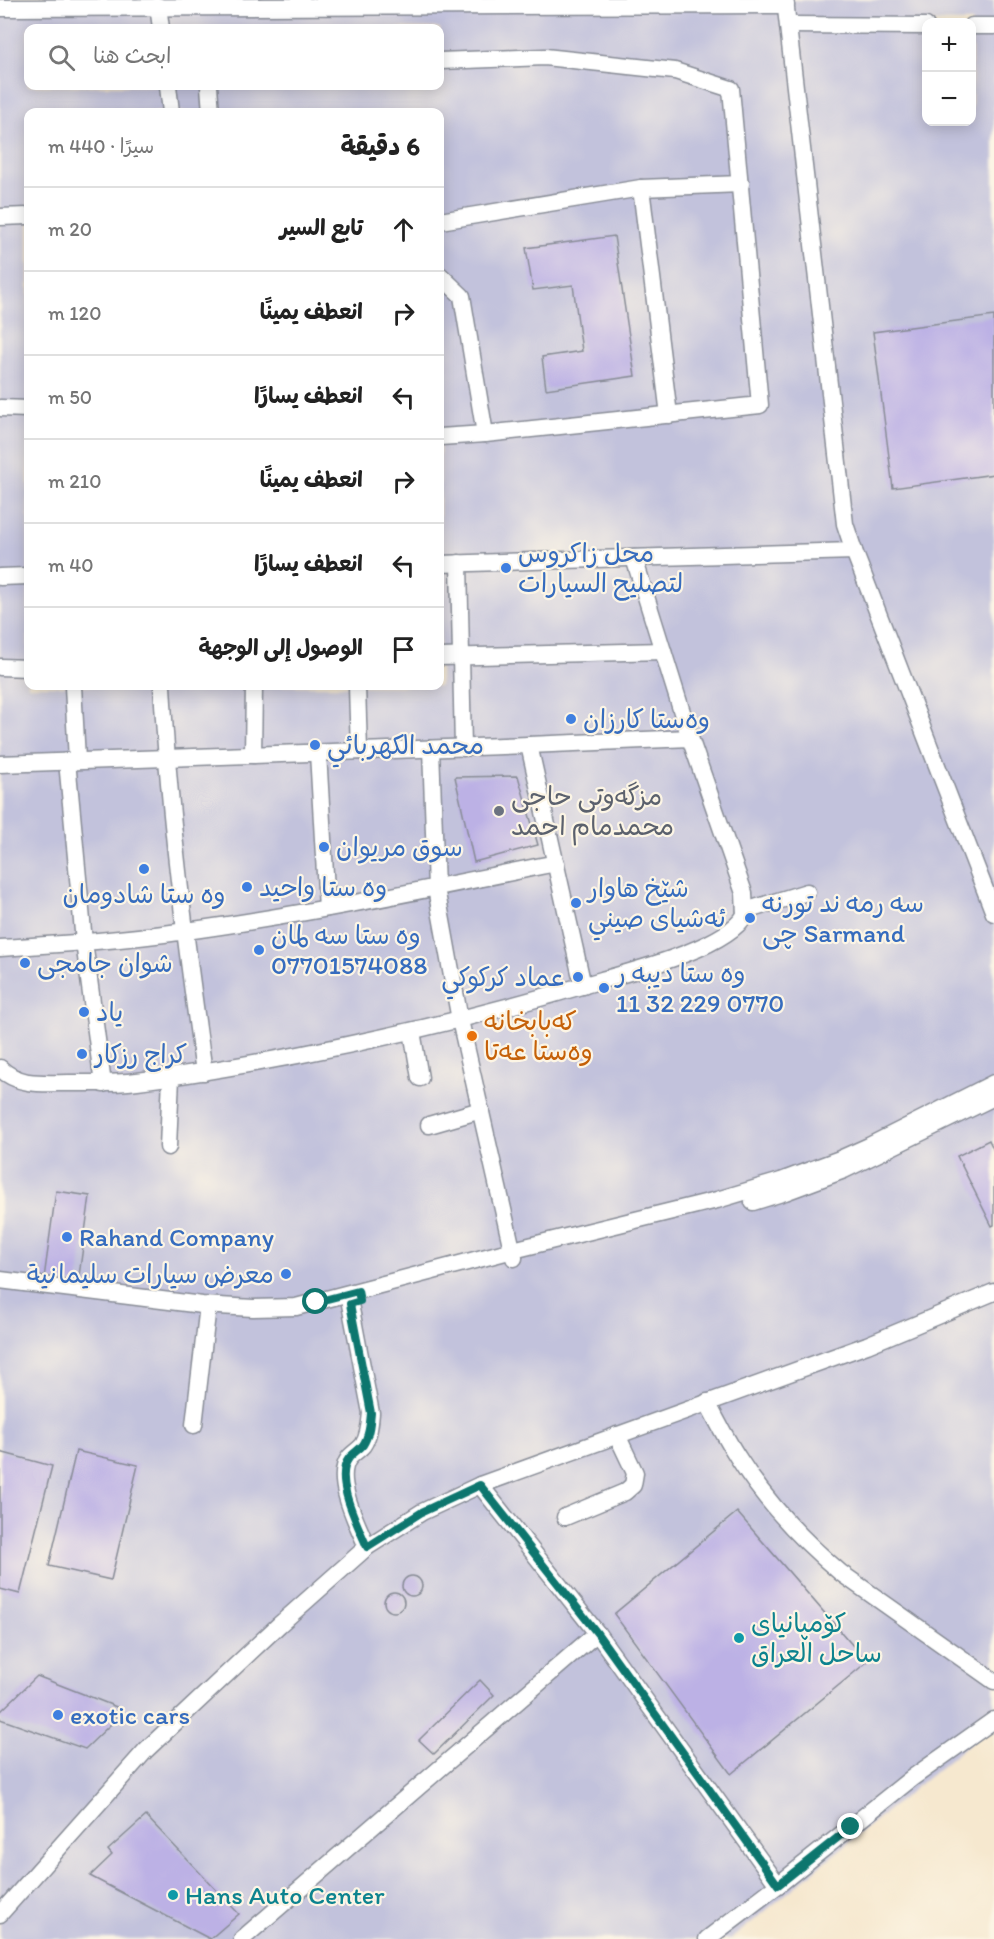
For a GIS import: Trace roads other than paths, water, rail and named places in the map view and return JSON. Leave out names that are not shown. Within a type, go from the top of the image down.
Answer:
[{"type":"street","points":[[10,5],[786,3],[845,524],[994,913]]},
{"type":"street","points":[[158,6],[160,24]]},
{"type":"street","points":[[789,26],[922,26]]},
{"type":"street","points":[[976,26],[994,26]]},
{"type":"street","points":[[444,61],[545,57],[675,71],[731,89],[760,405],[444,437]]},
{"type":"street","points":[[168,90],[171,108]]},
{"type":"street","points":[[209,90],[211,108]]},
{"type":"street","points":[[444,220],[641,188],[741,184]]},
{"type":"street","points":[[641,188],[669,415]]},
{"type":"street","points":[[0,217],[24,216]]},
{"type":"street","points":[[444,278],[462,296],[486,434]]},
{"type":"street","points":[[0,408],[24,409]]},
{"type":"street","points":[[444,564],[854,551]]},
{"type":"street","points":[[0,1068],[17,1080],[31,1083],[103,1083],[204,1072],[361,1043],[460,1020],[645,968],[709,943],[732,930],[742,919],[745,911],[744,893],[690,738],[634,558]]},
{"type":"street","points":[[459,563],[463,748]]},
{"type":"street","points":[[0,577],[24,576]]},
{"type":"street","points":[[444,657],[663,651]]},
{"type":"street","points":[[0,667],[24,668]]},
{"type":"street","points":[[73,690],[72,761],[84,942],[103,1083]]},
{"type":"street","points":[[162,690],[166,758],[184,932],[204,1072]]},
{"type":"street","points":[[253,755],[254,690]]},
{"type":"street","points":[[357,690],[359,751]]},
{"type":"street","points":[[0,764],[690,738]]},
{"type":"street","points":[[529,745],[584,986]]},
{"type":"street","points":[[431,749],[436,888],[460,1020],[514,1255]]},
{"type":"street","points":[[318,753],[327,908]]},
{"type":"street","points":[[0,948],[184,932],[436,888],[556,863]]},
{"type":"street","points":[[745,911],[807,892]]},
{"type":"street","points":[[412,1031],[420,1078]]},
{"type":"street","points":[[168,1147],[171,1077]]},
{"type":"street","points":[[783,1187],[994,1083]]},
{"type":"street","points":[[0,1290],[203,1311],[274,1309],[356,1299],[717,1200],[783,1187],[844,1170],[994,1097]]},
{"type":"street","points":[[429,1125],[481,1110]]},
{"type":"street","points":[[0,1280],[203,1311]]},
{"type":"street","points":[[0,1914],[146,1750],[279,1625],[367,1547],[422,1512],[480,1485],[867,1345],[994,1292]]},
{"type":"street","points":[[356,1299],[371,1413],[370,1428],[364,1443],[348,1459],[344,1469],[343,1485],[367,1547]]},
{"type":"street","points":[[194,1425],[203,1311]]},
{"type":"street","points":[[707,1402],[734,1451],[754,1480],[821,1556],[841,1573],[994,1681]]},
{"type":"street","points":[[565,1517],[625,1492],[633,1485],[635,1473],[618,1435]]},
{"type":"street","points":[[480,1485],[597,1633],[778,1885]]},
{"type":"street","points":[[242,1939],[597,1633]]},
{"type":"street","points":[[707,1939],[912,1778],[994,1720]]},
{"type":"place","name":"محل زاكروس لتصليح السيارات","points":[[506,568]]},
{"type":"place","name":"وەستا کارزان","points":[[571,719]]},
{"type":"place","name":"محمد الكهربائي","points":[[315,745]]},
{"type":"place","name":"مزگەوتی حاجی محمدمام احمد","points":[[499,811]]},
{"type":"place","name":"سوق مریوان","points":[[324,847]]},
{"type":"place","name":"وه ستا شادومان","points":[[144,869]]},
{"type":"place","name":"وه ستا واحید","points":[[247,887]]},
{"type":"place","name":"شێخ هاوار ئەشیای صيني","points":[[576,903]]},
{"type":"place","name":"سه رمه ند تورنه چی Sarmand","points":[[750,918]]},
{"type":"place","name":"وه ستا سه لمان 07701574088","points":[[259,950]]},
{"type":"place","name":"شوان جامجی","points":[[25,963]]},
{"type":"place","name":"عماد كركوكي","points":[[578,977]]},
{"type":"place","name":"وه ستا دیبه ر 11 32 229 0770","points":[[604,988]]},
{"type":"place","name":"ياد","points":[[84,1012]]},
{"type":"place","name":"کەبابخانە وەستا عەتا","points":[[472,1036]]},
{"type":"place","name":"كراج رزكار","points":[[82,1054]]},
{"type":"place","name":"Rahand Company","points":[[67,1237]]},
{"type":"place","name":"معرض سيارات سليمانية","points":[[286,1274]]},
{"type":"place","name":"کۆمپانیای ساحل العراق","points":[[739,1638]]},
{"type":"place","name":"exotic cars","points":[[58,1715]]},
{"type":"place","name":"Hans Auto Center","points":[[173,1895]]}]
